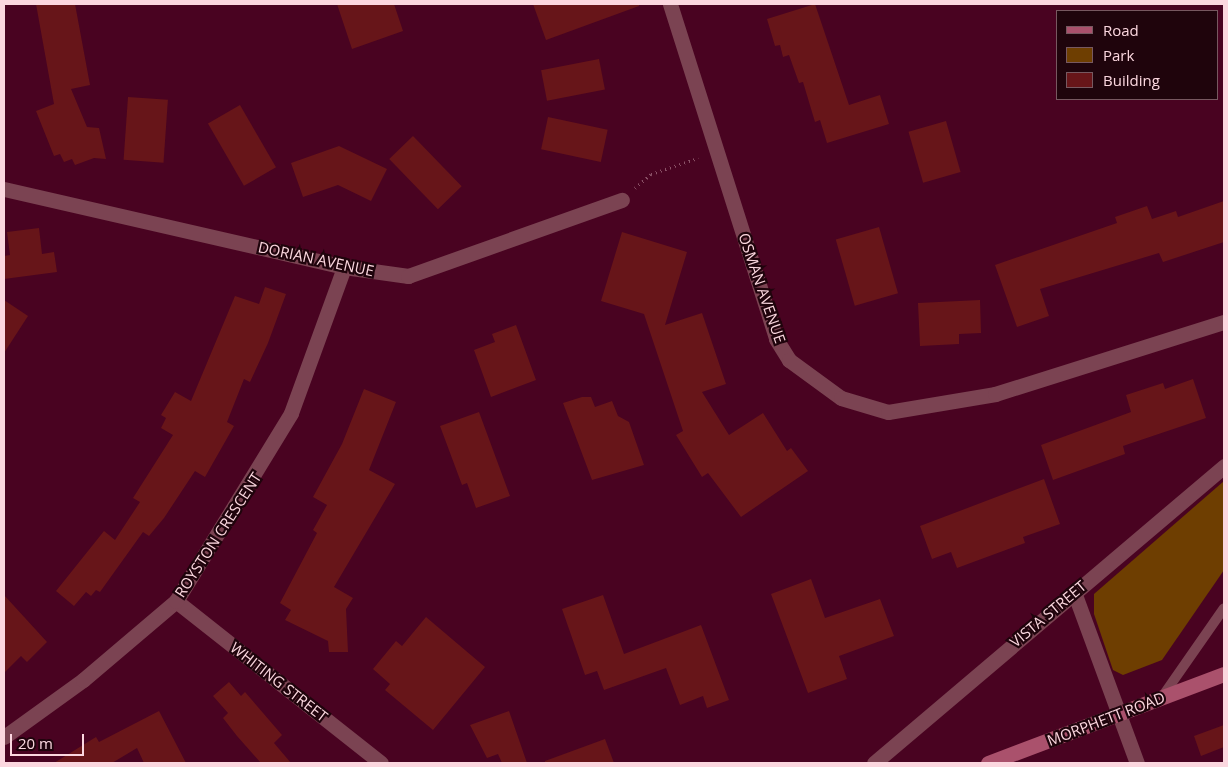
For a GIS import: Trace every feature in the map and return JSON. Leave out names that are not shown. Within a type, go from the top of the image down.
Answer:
[{"type":"main road","name":"MORPHETT ROAD","points":[[988,763],[1224,674]]},
{"type":"street","name":"OSMAN AVENUE","points":[[670,4],[776,339],[789,360],[813,380],[863,407],[909,410],[995,394],[1224,322]]},
{"type":"street","name":"DORIAN AVENUE","points":[[4,189],[344,267],[408,276],[622,200]]},
{"type":"street","name":"ROYSTON CRESCENT","points":[[4,737],[83,680],[176,601],[291,413],[344,267]]},
{"type":"street","name":"VISTA STREET","points":[[874,763],[1224,466]]},
{"type":"street","points":[[1074,592],[1137,763]]},
{"type":"street","name":"WHITING STREET","points":[[176,601],[381,763]]},
{"type":"lane","points":[[1161,698],[1224,608]]},
{"type":"path","points":[[622,200],[651,174],[717,152]]},
{"type":"green space","points":[[1224,481],[1224,570],[1162,660],[1123,675],[1113,670],[1094,614],[1094,594]]},
{"type":"building","points":[[36,4],[75,4],[90,85],[71,89],[87,127],[99,128],[106,159],[94,158],[75,165],[72,159],[64,162],[60,154],[54,156],[36,111],[54,104]]},
{"type":"building","points":[[337,4],[394,4],[403,31],[352,49]]},
{"type":"building","points":[[533,4],[639,4],[639,6],[546,40]]},
{"type":"building","points":[[815,4],[849,105],[880,95],[889,124],[827,143],[820,120],[815,122],[803,82],[799,83],[789,55],[783,57],[780,45],[775,46],[767,19]]},
{"type":"building","points":[[599,59],[605,89],[547,101],[541,70]]},
{"type":"building","points":[[128,97],[168,100],[164,163],[124,160]]},
{"type":"building","points":[[240,105],[276,167],[244,186],[208,124]]},
{"type":"building","points":[[548,117],[608,130],[601,162],[541,149]]},
{"type":"building","points":[[946,121],[961,172],[923,183],[909,132]]},
{"type":"building","points":[[413,136],[462,186],[438,209],[389,159]]},
{"type":"building","points":[[339,146],[387,169],[371,201],[338,185],[303,197],[291,163]]},
{"type":"building","points":[[1224,201],[1224,242],[1163,262],[1159,253],[1040,289],[1049,316],[1017,327],[995,265],[1117,223],[1115,217],[1147,206],[1152,219],[1176,211],[1178,217]]},
{"type":"building","points":[[879,227],[898,293],[855,306],[836,239]]},
{"type":"building","points":[[39,228],[42,254],[54,252],[57,272],[4,279],[4,256],[10,255],[7,232]]},
{"type":"building","points":[[622,232],[687,252],[665,325],[702,313],[726,384],[702,392],[729,435],[763,413],[787,451],[791,448],[808,471],[741,517],[708,473],[702,477],[676,435],[683,431],[644,314],[601,301]]},
{"type":"building","points":[[265,287],[286,294],[268,343],[250,382],[244,379],[227,422],[234,426],[205,477],[195,471],[164,518],[149,536],[143,532],[100,592],[96,590],[91,596],[86,592],[74,606],[56,591],[104,531],[115,540],[140,502],[133,498],[173,435],[161,428],[166,418],[161,415],[175,392],[191,401],[235,296],[259,304]]},
{"type":"building","points":[[4,300],[28,316],[4,353]]},
{"type":"building","points":[[980,300],[981,333],[959,334],[959,344],[920,346],[918,303]]},
{"type":"building","points":[[516,325],[536,380],[491,397],[474,350],[495,342],[492,334]]},
{"type":"building","points":[[1193,379],[1206,418],[1123,446],[1125,454],[1053,480],[1041,445],[1131,412],[1126,395],[1163,383],[1165,389]]},
{"type":"building","points":[[364,389],[396,402],[369,470],[395,484],[334,587],[353,598],[346,609],[348,652],[329,652],[328,641],[285,620],[291,610],[280,603],[317,533],[313,530],[327,505],[313,497],[342,444]]},
{"type":"building","points":[[582,397],[591,397],[595,407],[612,401],[618,416],[629,422],[644,465],[592,480],[563,403]]},
{"type":"building","points":[[479,412],[510,496],[476,508],[467,483],[462,485],[440,426]]},
{"type":"building","points":[[1044,479],[1060,524],[1023,537],[1025,543],[957,568],[951,552],[932,559],[920,526]]},
{"type":"building","points":[[811,579],[825,618],[880,599],[894,636],[839,656],[847,679],[808,693],[771,594]]},
{"type":"building","points":[[4,595],[47,642],[27,662],[21,656],[4,673]]},
{"type":"building","points":[[603,595],[624,654],[701,625],[729,700],[707,708],[703,696],[680,705],[666,668],[604,690],[597,671],[585,675],[562,609]]},
{"type":"building","points":[[426,617],[485,667],[433,730],[385,690],[390,684],[373,669],[396,641],[402,646]]},
{"type":"building","points":[[229,682],[241,696],[245,692],[282,735],[274,743],[291,763],[261,763],[223,718],[228,713],[213,696]]},
{"type":"building","points":[[159,711],[186,763],[144,763],[137,748],[112,763],[54,763],[96,737],[99,742]]},
{"type":"building","points":[[509,711],[527,763],[502,763],[498,754],[487,758],[470,725]]},
{"type":"building","points":[[1224,725],[1224,747],[1201,756],[1194,736]]},
{"type":"building","points":[[605,739],[614,763],[545,763],[545,761]]}]
